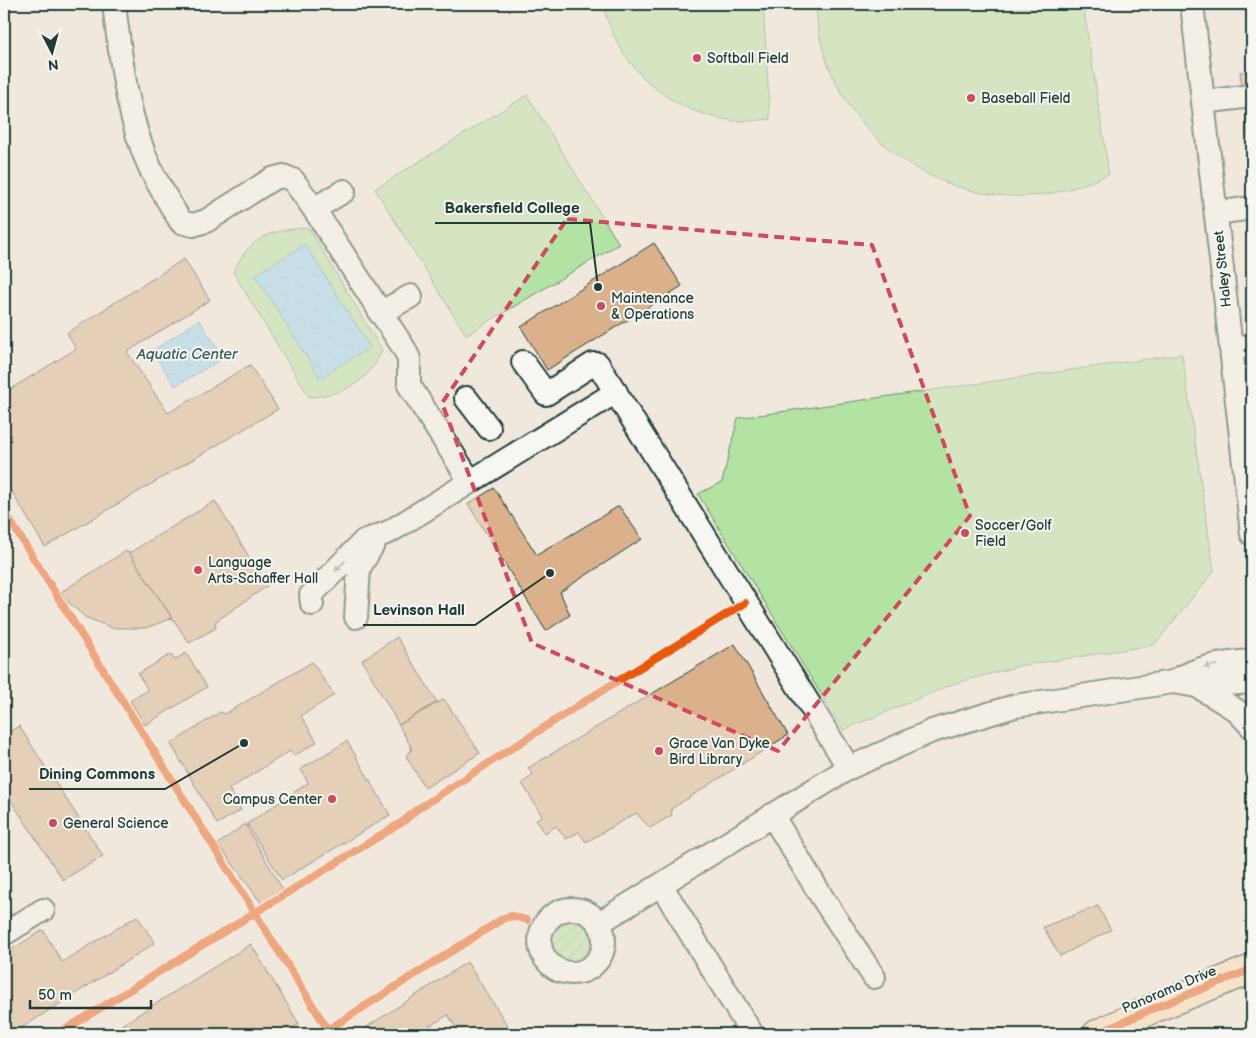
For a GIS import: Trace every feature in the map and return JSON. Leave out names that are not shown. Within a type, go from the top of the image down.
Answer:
[{"type":"main road","name":"Panorama Drive","points":[[1097,1034],[1152,1008],[1252,969]]},
{"type":"street","points":[[114,4],[124,80],[136,128],[152,171],[181,222],[193,225],[206,221],[272,179],[284,176],[293,180],[314,209],[405,350],[408,360],[409,385],[470,481]]},
{"type":"street","name":"Haley Street","points":[[1192,4],[1216,213],[1242,347],[1252,533]]},
{"type":"street","points":[[1203,102],[1252,96]]},
{"type":"street","points":[[314,209],[344,191]]},
{"type":"street","points":[[1216,213],[1252,208]]},
{"type":"street","points":[[380,313],[411,296]]},
{"type":"street","points":[[523,362],[546,394],[593,364],[598,364],[744,603],[849,768]]},
{"type":"street","points":[[312,604],[311,595],[364,541],[378,538],[616,392]]},
{"type":"street","points":[[466,398],[489,428]]},
{"type":"street","points":[[356,617],[359,568],[378,538]]},
{"type":"street","points":[[1174,682],[1193,670],[1230,662],[1252,660]]},
{"type":"street","points":[[600,923],[849,768],[932,731],[1015,706],[1174,682],[1197,686],[1252,682]]},
{"type":"street","points":[[1197,686],[1236,710],[1252,727]]},
{"type":"street","points":[[772,815],[825,902],[874,976]]},
{"type":"street","points":[[661,885],[752,1034]]},
{"type":"street","points":[[4,934],[44,910]]},
{"type":"highlighted area","points":[[567,219],[872,245],[970,516],[778,751],[532,643],[442,403]]},
{"type":"green space","name":"Softball Field","points":[[603,4],[763,4],[770,119],[743,121],[715,117],[692,110],[670,99],[651,85],[621,49],[610,27]]},
{"type":"green space","name":"Baseball Field","points":[[816,4],[1083,4],[1109,174],[1075,187],[1049,194],[998,195],[958,187],[920,170],[887,147],[858,118],[836,84],[822,45]]},
{"type":"green space","points":[[527,95],[619,244],[466,335],[375,189]]},
{"type":"green space","points":[[309,228],[382,350],[370,371],[353,385],[344,390],[322,396],[309,397],[233,272],[247,250],[263,237],[283,230]]},
{"type":"green space","name":"Soccer/Golf Field","points":[[1182,354],[1214,571],[1154,645],[1019,666],[953,684],[843,730],[698,494],[722,482],[738,418]]},
{"type":"green space","points":[[570,921],[585,927],[591,942],[585,957],[570,963],[555,957],[549,942],[555,927]]},
{"type":"water","points":[[305,244],[370,347],[320,378],[255,275]]},
{"type":"water","name":"Aquatic Center","points":[[199,320],[224,358],[175,386],[152,351]]},
{"type":"building","points":[[1252,71],[1252,90],[1242,91],[1240,72]]},
{"type":"building","points":[[1246,115],[1252,115],[1252,169],[1251,169]]},
{"type":"building","name":"Maintenance & Operations","points":[[654,243],[682,286],[547,370],[521,327]]},
{"type":"building","points":[[184,259],[210,300],[127,352],[168,413],[250,365],[278,409],[45,547],[4,479],[4,393],[76,349],[67,333]]},
{"type":"building","points":[[494,488],[537,555],[619,506],[642,539],[560,592],[570,615],[546,631],[468,504]]},
{"type":"building","name":"Language Arts-Schaffer Hall","points":[[215,501],[267,586],[215,622],[216,628],[189,643],[129,553]]},
{"type":"building","points":[[126,551],[172,618],[146,628],[112,628],[85,617],[68,602],[61,592]]},
{"type":"building","points":[[397,637],[437,702],[399,725],[362,660]]},
{"type":"building","name":"Grace Van Dyke Bird Library","points":[[735,644],[788,735],[671,809],[672,815],[650,828],[636,813],[586,842],[579,832],[566,839],[556,826],[545,833],[536,820],[542,816],[522,783],[533,775],[528,768]]},
{"type":"building","points":[[186,653],[207,687],[145,725],[130,701],[148,690],[138,674],[171,654],[174,660]]},
{"type":"building","points":[[312,662],[334,695],[301,716],[317,742],[294,756],[290,751],[229,789],[241,810],[217,824],[171,744],[220,712],[225,714]]},
{"type":"building","points":[[444,699],[480,753],[425,788],[406,756],[412,749],[399,725]]},
{"type":"building","name":"General Science","points":[[19,726],[103,856],[63,880],[4,790],[4,735]]},
{"type":"building","name":"Campus Center","points":[[347,741],[390,815],[282,880],[247,824],[308,783],[301,769]]},
{"type":"building","points":[[245,824],[283,890],[262,904],[218,844]]},
{"type":"building","points":[[4,904],[10,913],[4,917]]},
{"type":"building","points":[[1098,906],[1111,930],[1060,956],[1043,927]]},
{"type":"building","points":[[137,916],[155,943],[12,1034],[4,1034],[4,954],[43,930],[62,962]]},
{"type":"building","points":[[251,944],[299,1024],[282,1034],[107,1034]]},
{"type":"building","points":[[467,962],[513,1034],[460,1034],[448,1015],[416,1034],[356,1034]]},
{"type":"cycle path","points":[[4,511],[328,1030]]},
{"type":"cycle path","points":[[58,1034],[404,821],[416,810],[582,703],[745,603]]},
{"type":"cycle path","points":[[321,1034],[504,918],[512,916],[527,920]]},
{"type":"cycle path","points":[[1097,1034],[1152,1009],[1252,969]]},
{"type":"place","name":"Softball Field","points":[[697,58]]},
{"type":"place","name":"Baseball Field","points":[[971,98]]},
{"type":"place","name":"Bakersfield College","points":[[598,287]]},
{"type":"place","name":"Maintenance & Operations","points":[[601,306]]},
{"type":"place","name":"Soccer/Golf Field","points":[[965,533]]},
{"type":"place","name":"Language Arts-Schaffer Hall","points":[[198,570]]},
{"type":"place","name":"Levinson Hall","points":[[550,573]]},
{"type":"place","name":"Dining Commons","points":[[244,743]]},
{"type":"place","name":"Grace Van Dyke Bird Library","points":[[659,751]]},
{"type":"place","name":"Campus Center","points":[[332,799]]},
{"type":"place","name":"General Science","points":[[53,823]]}]
